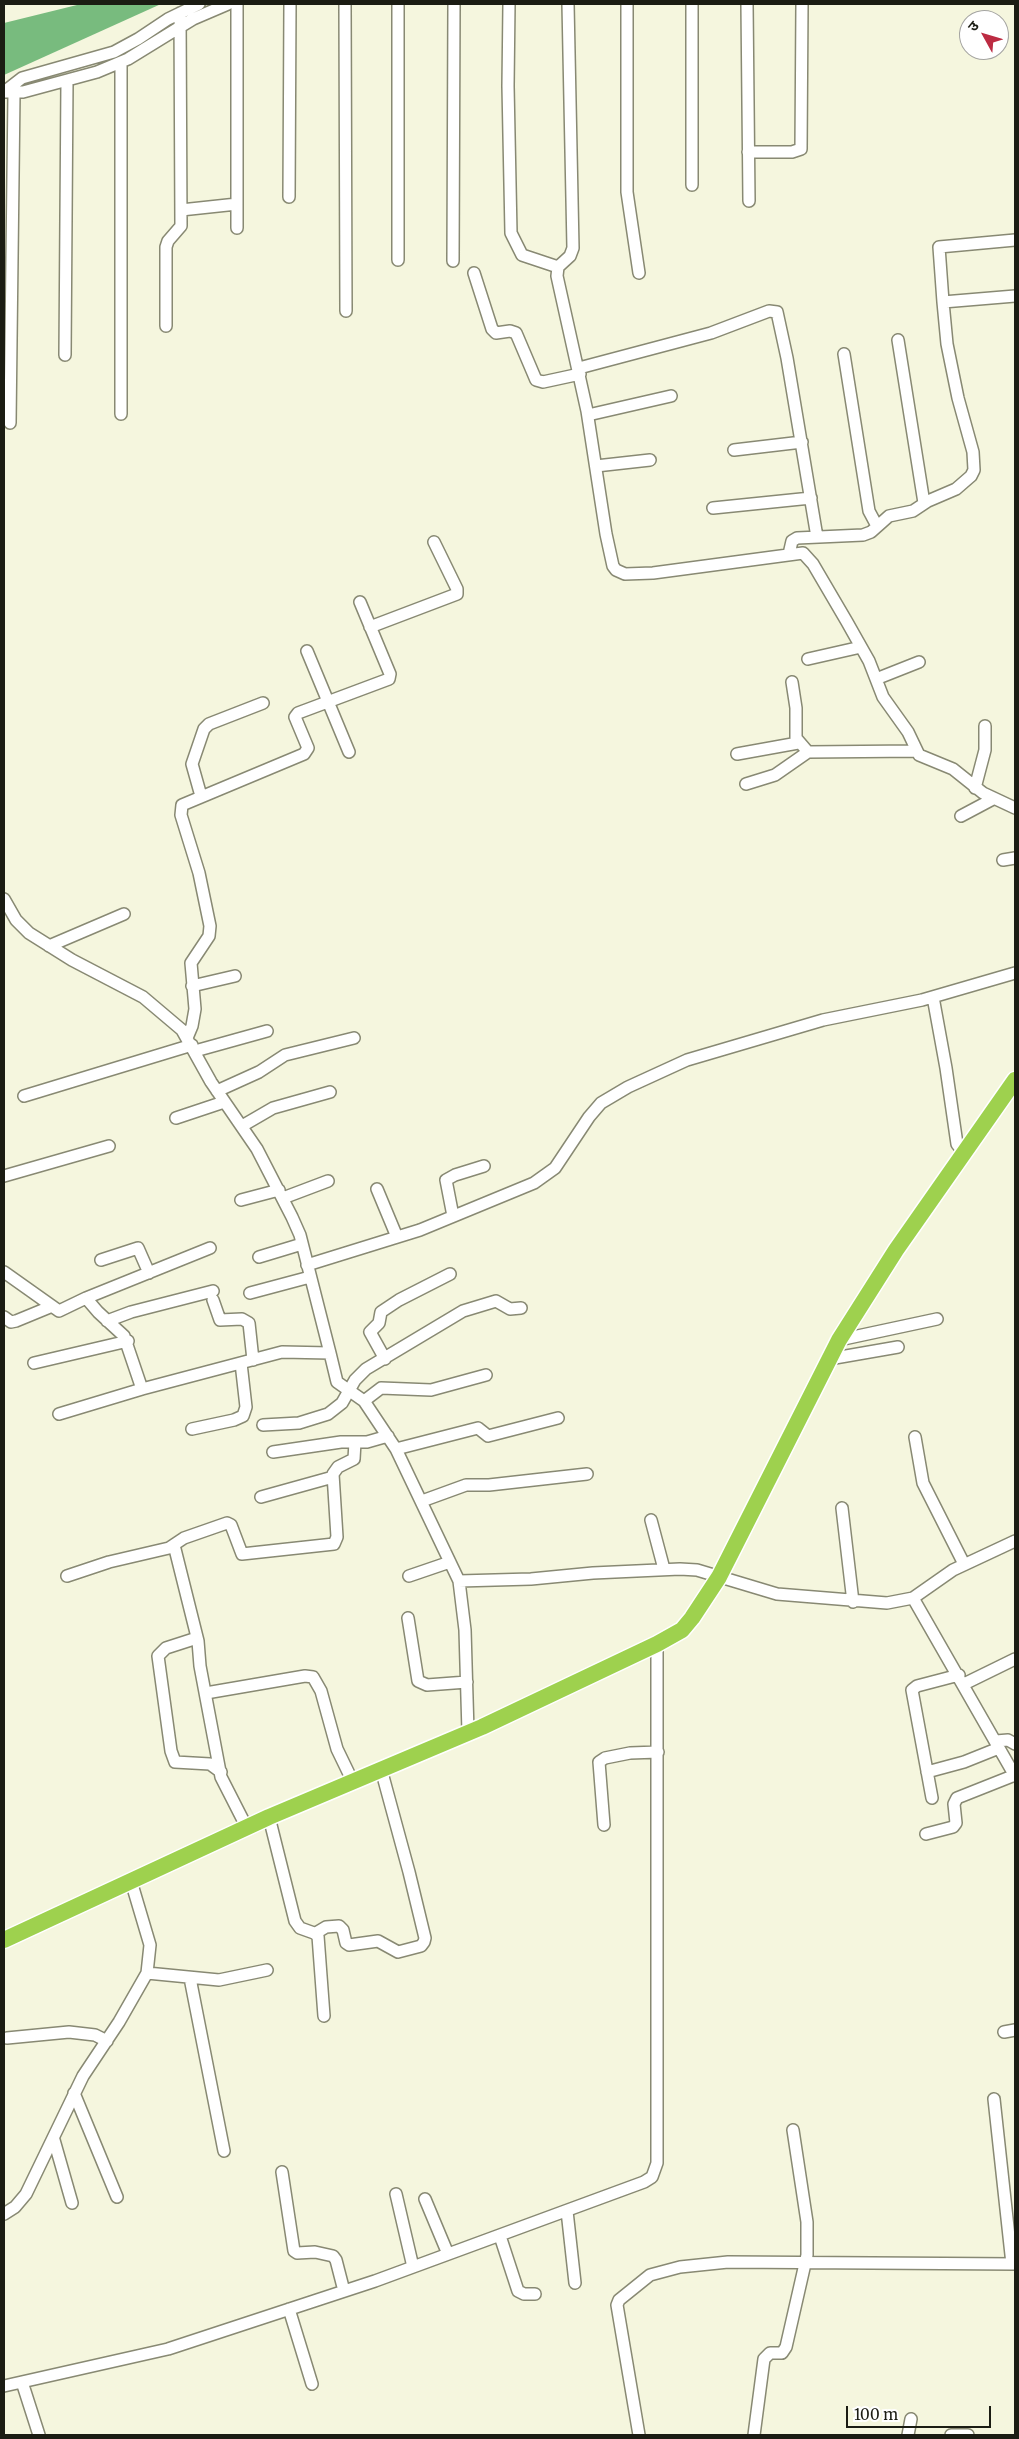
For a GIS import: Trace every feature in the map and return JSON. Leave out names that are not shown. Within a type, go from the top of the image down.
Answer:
[{"type":"highway","points":[[4,1940],[269,1817],[468,1732],[658,1644],[682,1630],[719,1577],[839,1340],[961,1151],[1010,1098],[1015,1080]]},
{"type":"street","points":[[10,423],[7,92],[22,78],[114,52],[180,13],[199,4]]},
{"type":"street","points":[[7,92],[66,82],[121,62],[181,26],[228,4]]},
{"type":"street","points":[[237,4],[237,228]]},
{"type":"street","points":[[289,197],[290,4]]},
{"type":"street","points":[[345,4],[346,311]]},
{"type":"street","points":[[398,4],[398,260]]},
{"type":"street","points":[[453,261],[454,4]]},
{"type":"street","points":[[509,4],[508,86],[511,233],[522,255],[558,266]]},
{"type":"street","points":[[568,4],[572,248],[570,256],[558,266],[557,276],[580,371],[611,559],[616,570],[620,573],[653,573],[711,567],[803,553],[808,557],[861,647],[883,697],[908,732],[917,751],[922,757],[953,769],[993,799],[1015,808]]},
{"type":"street","points":[[627,4],[627,192],[639,273]]},
{"type":"street","points":[[692,4],[692,185]]},
{"type":"street","points":[[748,4],[749,201]]},
{"type":"street","points":[[748,152],[792,152],[801,149],[802,4]]},
{"type":"street","points":[[166,326],[166,246],[168,241],[180,229],[181,210],[180,13]]},
{"type":"street","points":[[121,62],[121,414]]},
{"type":"street","points":[[66,82],[66,355]]},
{"type":"street","points":[[181,210],[237,204]]},
{"type":"street","points":[[789,554],[790,544],[794,539],[863,535],[889,516],[909,513],[924,503],[956,489],[966,482],[974,470],[973,452],[958,398],[947,344],[938,253],[940,248],[1015,240]]},
{"type":"street","points":[[474,273],[492,330],[496,334],[510,331],[516,333],[536,380],[542,382],[711,333],[773,311],[779,316],[817,537]]},
{"type":"street","points":[[943,302],[1015,296]]},
{"type":"street","points":[[898,340],[924,503]]},
{"type":"street","points":[[844,354],[870,511],[877,526]]},
{"type":"street","points":[[588,415],[671,396]]},
{"type":"street","points":[[734,450],[802,442]]},
{"type":"street","points":[[596,466],[650,460]]},
{"type":"street","points":[[712,508],[811,498]]},
{"type":"street","points":[[370,627],[457,594],[434,542]]},
{"type":"street","points":[[191,1045],[194,1018],[190,963],[209,936],[210,926],[199,873],[180,810],[185,802],[304,754],[308,748],[296,715],[327,700],[390,678],[360,602]]},
{"type":"street","points":[[808,659],[861,647]]},
{"type":"street","points":[[307,651],[349,752]]},
{"type":"street","points":[[876,679],[919,662]]},
{"type":"street","points":[[792,682],[796,708],[796,738],[798,743],[808,752]]},
{"type":"street","points":[[201,796],[192,764],[204,729],[209,724],[263,704]]},
{"type":"street","points":[[976,788],[985,750],[985,726]]},
{"type":"street","points":[[737,754],[798,743]]},
{"type":"street","points":[[746,784],[775,775],[808,752],[917,751]]},
{"type":"street","points":[[961,816],[993,799]]},
{"type":"street","points":[[1003,860],[1015,858]]},
{"type":"street","points":[[4,899],[21,926],[49,946],[143,997],[172,1020],[191,1045],[216,1091],[257,1149],[281,1194],[302,1244],[337,1382],[364,1401],[396,1449],[459,1581],[463,1604],[468,1732]]},
{"type":"street","points":[[49,946],[124,914]]},
{"type":"street","points":[[307,1265],[396,1237],[534,1183],[555,1168],[589,1117],[601,1103],[628,1087],[687,1060],[739,1043],[822,1020],[933,998],[1015,973]]},
{"type":"street","points":[[192,986],[235,976]]},
{"type":"street","points":[[933,998],[961,1151]]},
{"type":"street","points":[[24,1096],[191,1045],[267,1031]]},
{"type":"street","points":[[216,1091],[260,1072],[285,1055],[354,1038]]},
{"type":"street","points":[[242,1126],[273,1108],[330,1092]]},
{"type":"street","points":[[176,1118],[224,1102]]},
{"type":"street","points":[[4,1176],[109,1146]]},
{"type":"street","points":[[453,1216],[446,1180],[455,1175],[484,1166]]},
{"type":"street","points":[[242,1200],[281,1194],[328,1181]]},
{"type":"street","points":[[377,1189],[396,1237]]},
{"type":"street","points":[[259,1256],[302,1244]]},
{"type":"street","points":[[100,1260],[136,1248],[140,1250],[149,1273]]},
{"type":"street","points":[[4,1272],[59,1311],[86,1298],[210,1248]]},
{"type":"street","points":[[385,1359],[370,1332],[379,1323],[381,1312],[399,1300],[450,1274]]},
{"type":"street","points":[[250,1293],[310,1277]]},
{"type":"street","points":[[107,1320],[132,1312],[213,1295],[220,1320],[242,1319],[249,1323],[253,1360]]},
{"type":"street","points":[[86,1298],[128,1342],[142,1389]]},
{"type":"street","points":[[264,1425],[299,1423],[319,1418],[336,1409],[360,1375],[394,1351],[463,1312],[496,1301],[510,1309],[521,1308]]},
{"type":"street","points":[[4,1317],[10,1322],[16,1321],[50,1306]]},
{"type":"street","points":[[839,1340],[937,1319]]},
{"type":"street","points":[[34,1363],[128,1342]]},
{"type":"street","points":[[829,1359],[898,1346]]},
{"type":"street","points":[[59,1414],[142,1389],[282,1352],[330,1353]]},
{"type":"street","points":[[192,1429],[234,1420],[243,1416],[246,1407],[241,1363]]},
{"type":"street","points":[[364,1401],[381,1388],[431,1390],[486,1375]]},
{"type":"street","points":[[396,1449],[478,1428],[488,1436],[558,1418]]},
{"type":"street","points":[[273,1452],[341,1442],[367,1442],[388,1436]]},
{"type":"street","points":[[915,1437],[924,1483],[964,1564]]},
{"type":"street","points":[[67,1576],[174,1545],[184,1538],[227,1523],[231,1525],[242,1554],[334,1544],[336,1537],[334,1470],[354,1459],[355,1442]]},
{"type":"street","points":[[422,1501],[466,1485],[488,1485],[586,1474]]},
{"type":"street","points":[[261,1497],[333,1477]]},
{"type":"street","points":[[842,1508],[853,1602]]},
{"type":"street","points":[[651,1520],[664,1569]]},
{"type":"street","points":[[459,1581],[531,1579],[664,1569],[697,1570],[777,1594],[853,1602],[887,1603],[913,1598],[964,1564],[1015,1541]]},
{"type":"street","points":[[174,1545],[198,1638],[221,1772],[247,1828]]},
{"type":"street","points":[[409,1576],[450,1562]]},
{"type":"street","points":[[913,1598],[1015,1775],[957,1798],[954,1804],[956,1822],[953,1827],[926,1834]]},
{"type":"street","points":[[408,1618],[418,1680],[427,1685],[467,1682]]},
{"type":"street","points":[[198,1638],[166,1648],[158,1656],[171,1751],[175,1762],[210,1764],[221,1772]]},
{"type":"street","points":[[4,2386],[168,2350],[344,2292],[567,2211],[644,2182],[652,2177],[657,2170],[658,1644]]},
{"type":"street","points":[[932,1798],[912,1690],[917,1686],[961,1679],[1015,1659]]},
{"type":"street","points":[[206,1693],[305,1676],[313,1677],[321,1691],[337,1749],[352,1780]]},
{"type":"street","points":[[927,1772],[964,1762],[1008,1740],[1015,1744]]},
{"type":"street","points":[[604,1826],[599,1762],[605,1758],[622,1755],[658,1752]]},
{"type":"street","points":[[316,1934],[326,1927],[336,1926],[342,1928],[346,1943],[349,1945],[378,1941],[398,1952],[420,1946],[425,1940],[381,1769]]},
{"type":"street","points":[[269,1817],[295,1921],[300,1928],[316,1934]]},
{"type":"street","points":[[4,2214],[15,2207],[26,2194],[54,2140],[74,2093],[147,1973],[150,1945],[131,1881]]},
{"type":"street","points":[[316,1934],[324,2016]]},
{"type":"street","points":[[147,1973],[224,1980],[267,1970]]},
{"type":"street","points":[[190,1978],[224,2151]]},
{"type":"street","points":[[7,2038],[69,2032],[95,2035],[107,2041]]},
{"type":"street","points":[[74,2093],[117,2197]]},
{"type":"street","points":[[639,2435],[617,2310],[619,2300],[644,2278],[657,2272],[728,2262],[1014,2264],[994,2099]]},
{"type":"street","points":[[754,2435],[764,2360],[770,2353],[782,2353],[786,2347],[806,2264],[807,2222],[793,2130]]},
{"type":"street","points":[[54,2140],[72,2203]]},
{"type":"street","points":[[282,2172],[294,2251],[297,2253],[315,2252],[335,2258],[344,2292]]},
{"type":"street","points":[[396,2194],[413,2267]]},
{"type":"street","points":[[424,2199],[448,2254]]},
{"type":"street","points":[[567,2211],[575,2283]]},
{"type":"street","points":[[500,2236],[516,2287],[524,2294],[535,2294]]},
{"type":"street","points":[[289,2309],[312,2384]]},
{"type":"street","points":[[22,2382],[39,2435]]},
{"type":"street","points":[[908,2435],[911,2419]]},
{"type":"street","points":[[951,2435],[968,2435]]},
{"type":"shaded area","points":[[81,4],[161,4],[4,75],[4,23]]}]
